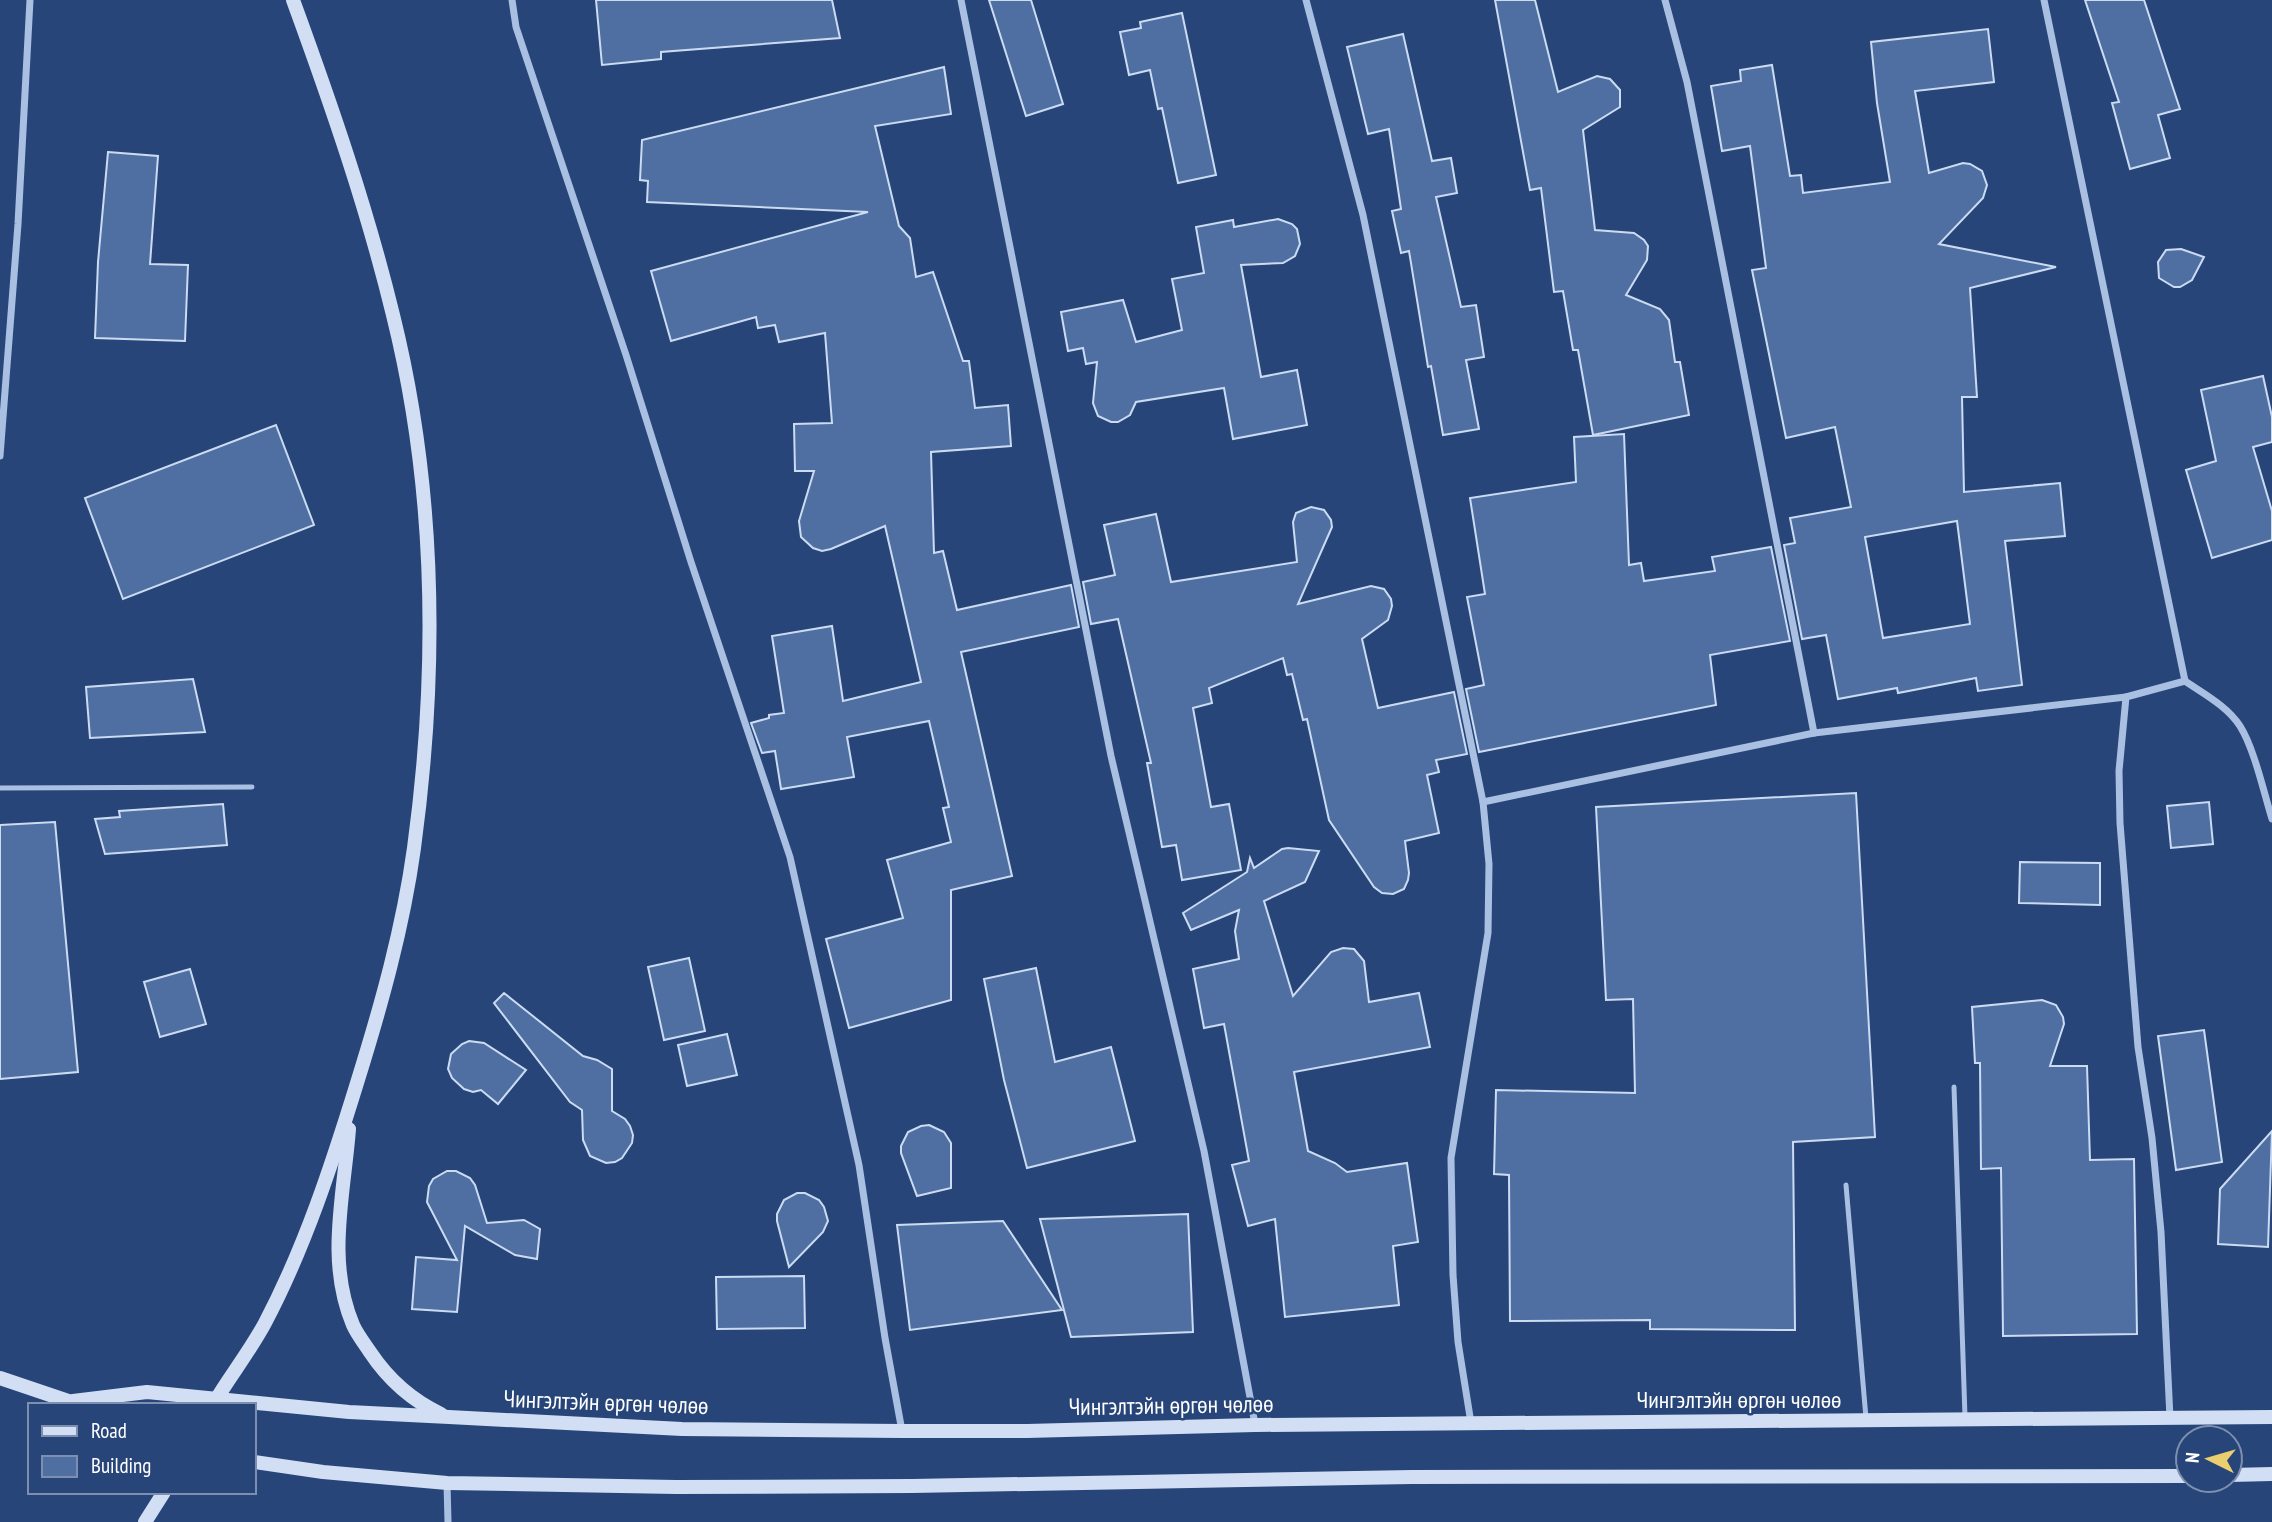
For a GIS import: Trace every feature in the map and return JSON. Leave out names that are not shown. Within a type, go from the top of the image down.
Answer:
[{"type":"main road","points":[[215,1402],[265,1324],[288,1273],[329,1174],[372,1037],[395,949],[414,849],[428,703],[430,627],[427,543],[420,466],[394,317],[361,200],[293,0]]},
{"type":"main road","points":[[351,1103],[337,1238],[342,1293],[353,1327],[378,1365],[406,1394],[449,1418]]},
{"type":"main road","name":"Чингэлтэйн өргөн чөлөө","points":[[0,1378],[77,1403],[147,1392],[215,1402]]},
{"type":"main road","name":"Чингэлтэйн өргөн чөлөө","points":[[256,1405],[682,1429],[902,1431],[1027,1431],[1255,1425],[2272,1417]]},
{"type":"main road","points":[[256,1462],[323,1472],[447,1483],[759,1487],[1424,1477],[2174,1476]]},
{"type":"main road","points":[[2244,1475],[2272,1474]]},
{"type":"main road","points":[[145,1522],[163,1494]]},
{"type":"street","points":[[0,456],[18,224],[30,0]]},
{"type":"street","points":[[512,0],[516,27],[790,857],[859,1165],[902,1431]]},
{"type":"street","points":[[961,0],[1111,756],[1204,1151],[1255,1425]]},
{"type":"street","points":[[1306,0],[1363,215],[1483,802],[1489,864],[1488,933],[1451,1158],[1456,1315],[1471,1423]]},
{"type":"street","points":[[1665,0],[1687,82],[1814,733]]},
{"type":"street","points":[[2044,0],[2185,681],[2222,706],[2240,726],[2257,768],[2272,819]]},
{"type":"street","points":[[1483,802],[1814,733],[2126,697],[2185,681]]},
{"type":"street","points":[[2126,697],[2119,771],[2120,823],[2138,1047],[2152,1138],[2161,1233],[2170,1419]]},
{"type":"street","points":[[447,1483],[448,1522]]},
{"type":"lane","points":[[0,788],[252,787]]},
{"type":"lane","points":[[1954,1087],[1965,1420]]},
{"type":"lane","points":[[1846,1185],[1867,1421]]},
{"type":"building","points":[[596,0],[832,0],[840,38],[661,52],[661,59],[602,65]]},
{"type":"building","points":[[989,0],[1031,0],[1063,104],[1026,116]]},
{"type":"building","points":[[1495,0],[1535,0],[1558,92],[1597,76],[1610,79],[1620,90],[1620,107],[1583,130],[1595,230],[1634,233],[1648,246],[1647,260],[1626,295],[1660,309],[1669,320],[1675,362],[1680,362],[1689,415],[1593,435],[1578,350],[1573,350],[1563,291],[1554,292],[1541,188],[1530,190]]},
{"type":"building","points":[[2085,0],[2144,0],[2180,109],[2158,115],[2170,158],[2130,169],[2112,103],[2119,102]]},
{"type":"building","points":[[1182,13],[1216,175],[1178,183],[1162,108],[1158,109],[1150,70],[1129,75],[1120,32],[1141,28],[1140,22]]},
{"type":"building","points":[[1988,29],[1994,82],[1915,91],[1929,173],[1963,163],[1970,164],[1982,171],[1987,185],[1983,198],[1939,244],[2056,267],[1970,288],[1977,397],[1962,397],[1964,492],[2060,483],[2065,536],[2005,541],[2022,685],[1978,691],[1976,678],[1898,693],[1897,688],[1838,699],[1826,635],[1802,639],[1784,545],[1795,543],[1790,518],[1851,507],[1835,427],[1786,438],[1752,270],[1766,268],[1750,146],[1722,151],[1711,86],[1741,81],[1740,70],[1772,65],[1790,176],[1801,175],[1803,193],[1890,182],[1877,103],[1871,42]],"holes":[[[1957,521],[1970,624],[1883,638],[1865,537]]]},
{"type":"building","points":[[1403,34],[1432,161],[1451,158],[1457,193],[1436,197],[1461,307],[1476,305],[1484,357],[1466,360],[1479,429],[1443,435],[1431,366],[1428,367],[1409,251],[1401,253],[1392,211],[1401,209],[1389,129],[1368,134],[1347,47]]},
{"type":"building","points":[[944,67],[951,114],[875,126],[899,226],[910,238],[916,277],[933,272],[963,361],[969,361],[975,408],[1008,405],[1011,446],[931,452],[934,553],[943,551],[957,610],[1071,585],[1079,627],[961,652],[1012,876],[951,890],[951,1000],[849,1028],[826,939],[903,918],[887,860],[951,842],[943,808],[949,807],[929,721],[847,737],[854,777],[781,789],[775,751],[762,753],[751,723],[769,718],[769,715],[784,713],[772,636],[832,626],[843,701],[921,682],[885,526],[822,551],[813,548],[801,537],[799,521],[814,471],[795,471],[794,424],[832,423],[825,333],[779,342],[775,325],[758,328],[756,317],[671,341],[651,271],[868,212],[647,202],[648,181],[640,180],[642,140]]},
{"type":"building","points":[[108,152],[158,156],[150,264],[188,265],[185,341],[95,338],[98,262]]},
{"type":"building","points":[[1278,219],[1297,229],[1300,244],[1295,256],[1283,263],[1241,265],[1261,377],[1297,370],[1307,425],[1233,439],[1224,388],[1136,402],[1130,415],[1118,422],[1098,416],[1093,403],[1097,362],[1086,364],[1083,348],[1068,351],[1061,312],[1123,300],[1136,342],[1182,330],[1172,279],[1204,273],[1196,227],[1233,220],[1234,227]]},
{"type":"building","points":[[2181,249],[2204,257],[2192,280],[2180,287],[2174,287],[2159,278],[2158,262],[2166,250]]},
{"type":"building","points":[[2263,376],[2272,417],[2272,442],[2253,447],[2272,511],[2272,540],[2212,558],[2186,470],[2216,461],[2201,390]]},
{"type":"building","points":[[276,425],[314,525],[123,599],[85,498]]},
{"type":"building","points":[[1624,434],[1629,565],[1641,563],[1644,581],[1715,571],[1712,557],[1771,547],[1790,641],[1710,655],[1716,705],[1479,752],[1466,689],[1484,685],[1467,597],[1485,594],[1470,498],[1576,482],[1574,437]]},
{"type":"building","points":[[1311,507],[1324,510],[1332,527],[1298,604],[1371,586],[1384,589],[1391,599],[1388,620],[1362,639],[1378,708],[1454,692],[1467,754],[1436,760],[1439,772],[1427,775],[1439,833],[1405,841],[1408,880],[1404,889],[1393,894],[1382,893],[1374,887],[1329,820],[1307,719],[1303,720],[1292,674],[1287,675],[1283,658],[1209,688],[1212,703],[1193,708],[1211,807],[1229,804],[1241,870],[1182,880],[1176,845],[1162,847],[1147,763],[1151,763],[1118,619],[1091,624],[1083,582],[1115,575],[1104,525],[1156,514],[1171,582],[1297,562],[1293,522],[1296,513]]},
{"type":"building","points":[[193,679],[205,732],[90,738],[86,687]]},
{"type":"building","points":[[1856,793],[1875,1137],[1793,1142],[1795,1330],[1650,1329],[1650,1320],[1510,1321],[1509,1175],[1494,1174],[1496,1090],[1635,1093],[1633,999],[1606,1000],[1596,807]]},
{"type":"building","points":[[2209,802],[2213,844],[2171,848],[2167,806]]},
{"type":"building","points":[[223,804],[227,845],[105,854],[95,819],[120,817],[119,811]]},
{"type":"building","points":[[55,822],[78,1072],[0,1079],[0,825]]},
{"type":"building","points":[[1282,849],[1319,851],[1305,882],[1264,901],[1293,996],[1331,952],[1343,948],[1354,949],[1364,961],[1369,1002],[1419,993],[1430,1047],[1294,1072],[1308,1151],[1335,1163],[1347,1172],[1407,1163],[1418,1242],[1393,1246],[1399,1305],[1285,1317],[1275,1219],[1248,1226],[1232,1165],[1249,1161],[1224,1024],[1204,1028],[1193,969],[1239,959],[1235,931],[1239,910],[1191,930],[1183,913],[1247,872],[1250,858],[1254,868]]},
{"type":"building","points":[[2020,862],[2100,863],[2100,905],[2019,903]]},
{"type":"building","points":[[689,958],[705,1031],[664,1040],[648,967]]},
{"type":"building","points":[[1036,968],[1055,1062],[1111,1047],[1135,1141],[1027,1168],[1004,1080],[984,979]]},
{"type":"building","points":[[190,969],[206,1024],[160,1037],[144,982]]},
{"type":"building","points":[[504,993],[583,1056],[612,1069],[612,1111],[625,1119],[633,1135],[632,1143],[622,1158],[606,1163],[590,1156],[583,1140],[582,1110],[570,1102],[494,1003]]},
{"type":"building","points":[[2042,1000],[2056,1005],[2064,1024],[2050,1066],[2087,1066],[2090,1160],[2134,1159],[2137,1334],[2003,1336],[2001,1168],[1981,1169],[1980,1063],[1975,1063],[1972,1007]]},
{"type":"building","points":[[2204,1030],[2222,1162],[2176,1170],[2158,1036]]},
{"type":"building","points":[[727,1034],[737,1075],[687,1086],[678,1045]]},
{"type":"building","points":[[469,1041],[484,1043],[526,1070],[498,1104],[481,1090],[473,1092],[464,1089],[452,1078],[448,1069],[451,1054]]},
{"type":"building","points":[[929,1125],[944,1132],[951,1143],[951,1188],[917,1196],[901,1153],[901,1146],[908,1132]]},
{"type":"building","points":[[2272,1131],[2268,1247],[2218,1244],[2220,1189]]},
{"type":"building","points":[[447,1171],[456,1171],[470,1178],[475,1185],[487,1223],[524,1220],[540,1229],[537,1259],[515,1255],[465,1226],[457,1312],[412,1309],[416,1257],[457,1260],[427,1202],[429,1186],[433,1179]]},
{"type":"building","points":[[797,1193],[805,1193],[819,1200],[828,1221],[823,1232],[789,1267],[777,1214],[784,1200]]},
{"type":"building","points":[[1188,1214],[1193,1332],[1071,1337],[1040,1219]]},
{"type":"building","points":[[1003,1221],[1062,1310],[910,1330],[897,1225]]},
{"type":"building","points":[[804,1276],[805,1328],[717,1329],[716,1277]]}]
